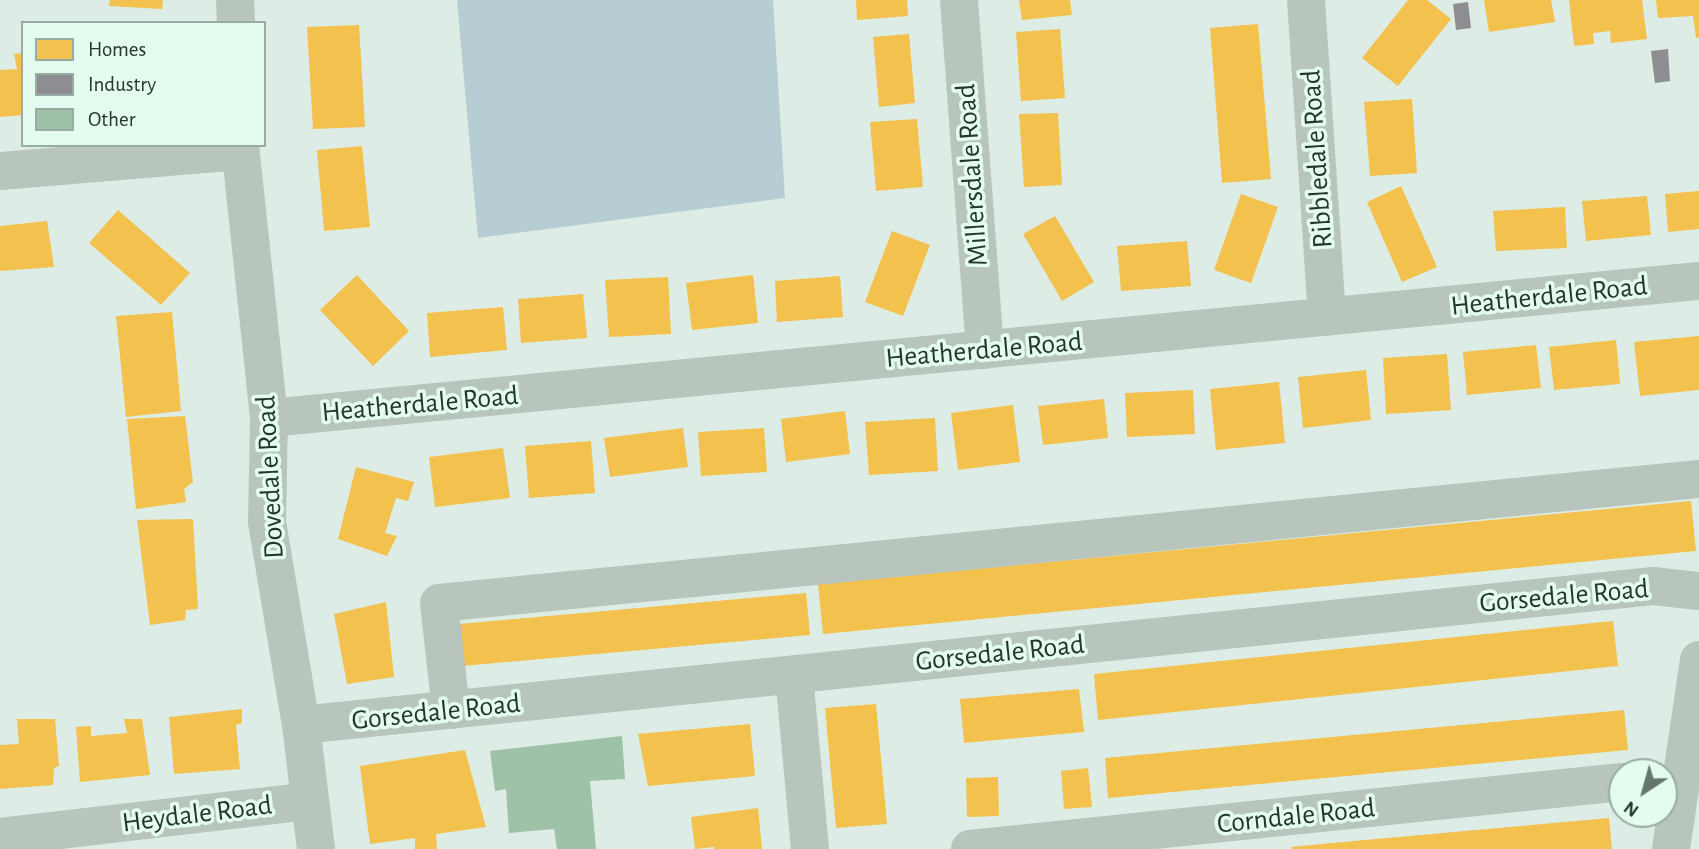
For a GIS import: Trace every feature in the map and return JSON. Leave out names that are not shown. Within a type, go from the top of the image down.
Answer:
[{"type":"street","points":[[235,0],[236,21]]},
{"type":"street","name":"Millersdale Road","points":[[959,0],[985,350]]},
{"type":"street","name":"Ribbledale Road","points":[[1306,0],[1327,317]]},
{"type":"street","points":[[0,171],[240,148]]},
{"type":"street","name":"Dovedale Road","points":[[240,148],[269,418],[267,523],[301,725],[316,849]]},
{"type":"street","name":"Heatherdale Road","points":[[269,418],[1699,281]]},
{"type":"street","points":[[451,710],[439,603],[1699,480]]},
{"type":"street","name":"Gorsedale Road","points":[[301,725],[1653,586],[1699,591]]},
{"type":"street","points":[[1677,758],[1699,660]]},
{"type":"street","points":[[794,675],[810,849]]},
{"type":"street","name":"Corndale Road","points":[[970,849],[1608,783]]},
{"type":"street","name":"Heydale Road","points":[[0,837],[310,801]]},
{"type":"street","points":[[1671,849],[1672,828]]},
{"type":"shaded area","points":[[457,0],[773,0],[785,198],[478,238]]},
{"type":"building: Homes","points":[[110,0],[163,0],[162,9],[109,6]]},
{"type":"building: Homes","points":[[856,0],[907,0],[908,16],[857,20]]},
{"type":"building: Homes","points":[[1019,0],[1070,0],[1072,15],[1022,20]]},
{"type":"building: Homes","points":[[1408,0],[1427,0],[1451,19],[1398,86],[1362,58]]},
{"type":"building: Homes","points":[[1484,0],[1551,0],[1555,22],[1489,32]]},
{"type":"building: Homes","points":[[1569,0],[1642,0],[1647,39],[1611,43],[1610,31],[1593,33],[1594,44],[1574,46]]},
{"type":"building: Homes","points":[[1656,0],[1699,0],[1699,37],[1696,38],[1693,16],[1658,18]]},
{"type":"building: Homes","points":[[1258,24],[1271,179],[1222,183],[1210,28]]},
{"type":"building: Homes","points":[[359,25],[365,127],[313,129],[307,27]]},
{"type":"building: Homes","points":[[1060,29],[1065,98],[1021,101],[1016,32]]},
{"type":"building: Homes","points":[[909,34],[915,103],[879,107],[873,37]]},
{"type":"building: Homes","points":[[21,53],[21,115],[0,117],[0,70],[17,69],[14,54]]},
{"type":"building: Homes","points":[[1412,99],[1417,173],[1370,176],[1364,102]]},
{"type":"building: Homes","points":[[1058,113],[1062,185],[1024,187],[1019,114]]},
{"type":"building: Homes","points":[[917,119],[923,187],[876,191],[870,122]]},
{"type":"building: Homes","points":[[362,146],[370,227],[324,231],[317,150]]},
{"type":"building: Homes","points":[[1401,186],[1437,267],[1402,282],[1367,202]]},
{"type":"building: Homes","points":[[1699,191],[1699,229],[1668,232],[1665,194]]},
{"type":"building: Homes","points":[[1241,194],[1278,207],[1251,283],[1214,270]]},
{"type":"building: Homes","points":[[1647,196],[1651,235],[1586,241],[1582,201]]},
{"type":"building: Homes","points":[[1565,207],[1567,248],[1496,251],[1493,211]]},
{"type":"building: Homes","points":[[118,210],[190,273],[161,305],[89,243]]},
{"type":"building: Homes","points":[[1055,216],[1094,282],[1062,301],[1023,234]]},
{"type":"building: Homes","points":[[47,221],[54,267],[0,271],[0,226]]},
{"type":"building: Homes","points":[[892,231],[930,245],[903,316],[865,302]]},
{"type":"building: Homes","points":[[1187,241],[1191,286],[1121,291],[1117,246]]},
{"type":"building: Homes","points":[[357,275],[409,331],[373,366],[320,310]]},
{"type":"building: Homes","points":[[753,275],[758,323],[692,330],[686,283]]},
{"type":"building: Homes","points":[[840,276],[843,317],[777,322],[775,281]]},
{"type":"building: Homes","points":[[668,277],[671,334],[609,337],[605,280]]},
{"type":"building: Homes","points":[[583,294],[587,338],[521,343],[518,299]]},
{"type":"building: Homes","points":[[503,307],[507,350],[430,357],[427,313]]},
{"type":"building: Homes","points":[[172,312],[181,411],[126,417],[116,316]]},
{"type":"building: Homes","points":[[1699,336],[1699,390],[1640,396],[1634,342]]},
{"type":"building: Homes","points":[[1616,340],[1620,384],[1554,390],[1549,347]]},
{"type":"building: Homes","points":[[1536,345],[1541,388],[1467,395],[1463,352]]},
{"type":"building: Homes","points":[[1447,354],[1451,410],[1386,414],[1383,358]]},
{"type":"building: Homes","points":[[1366,370],[1371,420],[1303,428],[1298,377]]},
{"type":"building: Homes","points":[[1279,382],[1285,443],[1216,450],[1210,389]]},
{"type":"building: Homes","points":[[1193,390],[1195,434],[1127,437],[1125,393]]},
{"type":"building: Homes","points":[[1104,399],[1108,438],[1043,445],[1038,406]]},
{"type":"building: Homes","points":[[1013,405],[1020,462],[958,470],[951,413]]},
{"type":"building: Homes","points":[[845,411],[850,454],[786,462],[781,419]]},
{"type":"building: Homes","points":[[185,416],[193,482],[184,489],[186,502],[136,509],[127,419]]},
{"type":"building: Homes","points":[[935,418],[938,471],[869,475],[865,422]]},
{"type":"building: Homes","points":[[683,428],[688,467],[610,477],[604,438]]},
{"type":"building: Homes","points":[[764,428],[767,472],[701,476],[698,432]]},
{"type":"building: Homes","points":[[591,441],[595,493],[529,498],[525,446]]},
{"type":"building: Homes","points":[[503,448],[510,498],[435,507],[429,457]]},
{"type":"building: Homes","points":[[356,467],[414,482],[408,501],[396,498],[385,533],[397,536],[387,556],[338,539]]},
{"type":"building: Homes","points":[[1691,501],[1696,551],[823,634],[818,584]]},
{"type":"building: Homes","points":[[193,519],[198,609],[186,610],[185,620],[150,625],[137,520]]},
{"type":"building: Homes","points":[[806,593],[810,635],[451,667],[448,625]]},
{"type":"building: Homes","points":[[386,602],[394,677],[347,684],[334,614]]},
{"type":"building: Homes","points":[[1613,621],[1618,666],[1098,720],[1094,674]]},
{"type":"building: Homes","points":[[1079,689],[1084,732],[964,743],[960,699]]},
{"type":"building: Homes","points":[[876,704],[887,824],[836,828],[825,708]]},
{"type":"building: Homes","points":[[242,709],[242,723],[236,725],[240,769],[174,774],[169,717]]},
{"type":"building: Homes","points":[[1624,710],[1628,750],[1108,798],[1105,758]]},
{"type":"building: Homes","points":[[17,719],[55,719],[59,766],[54,768],[53,785],[0,789],[0,745],[19,744]]},
{"type":"building: Homes","points":[[124,719],[142,719],[150,775],[80,782],[76,727],[91,726],[91,736],[127,733]]},
{"type":"building: Homes","points":[[750,724],[755,776],[648,786],[638,734]]},
{"type":"building: Homes","points":[[465,750],[486,827],[436,834],[437,849],[415,849],[415,838],[370,844],[360,766]]},
{"type":"building: Homes","points":[[1088,768],[1092,807],[1064,809],[1061,771]]},
{"type":"building: Homes","points":[[998,777],[999,816],[967,817],[966,778]]},
{"type":"building: Homes","points":[[758,808],[762,849],[695,849],[691,817]]},
{"type":"building: Homes","points":[[1608,818],[1612,849],[1291,847]]},
{"type":"building: Industry","points":[[1468,2],[1471,28],[1456,30],[1453,4]]},
{"type":"building: Industry","points":[[1668,49],[1670,81],[1655,83],[1651,51]]},
{"type":"building: Other","points":[[622,736],[625,779],[590,781],[596,849],[557,849],[554,829],[509,833],[506,789],[495,791],[490,751]]}]
